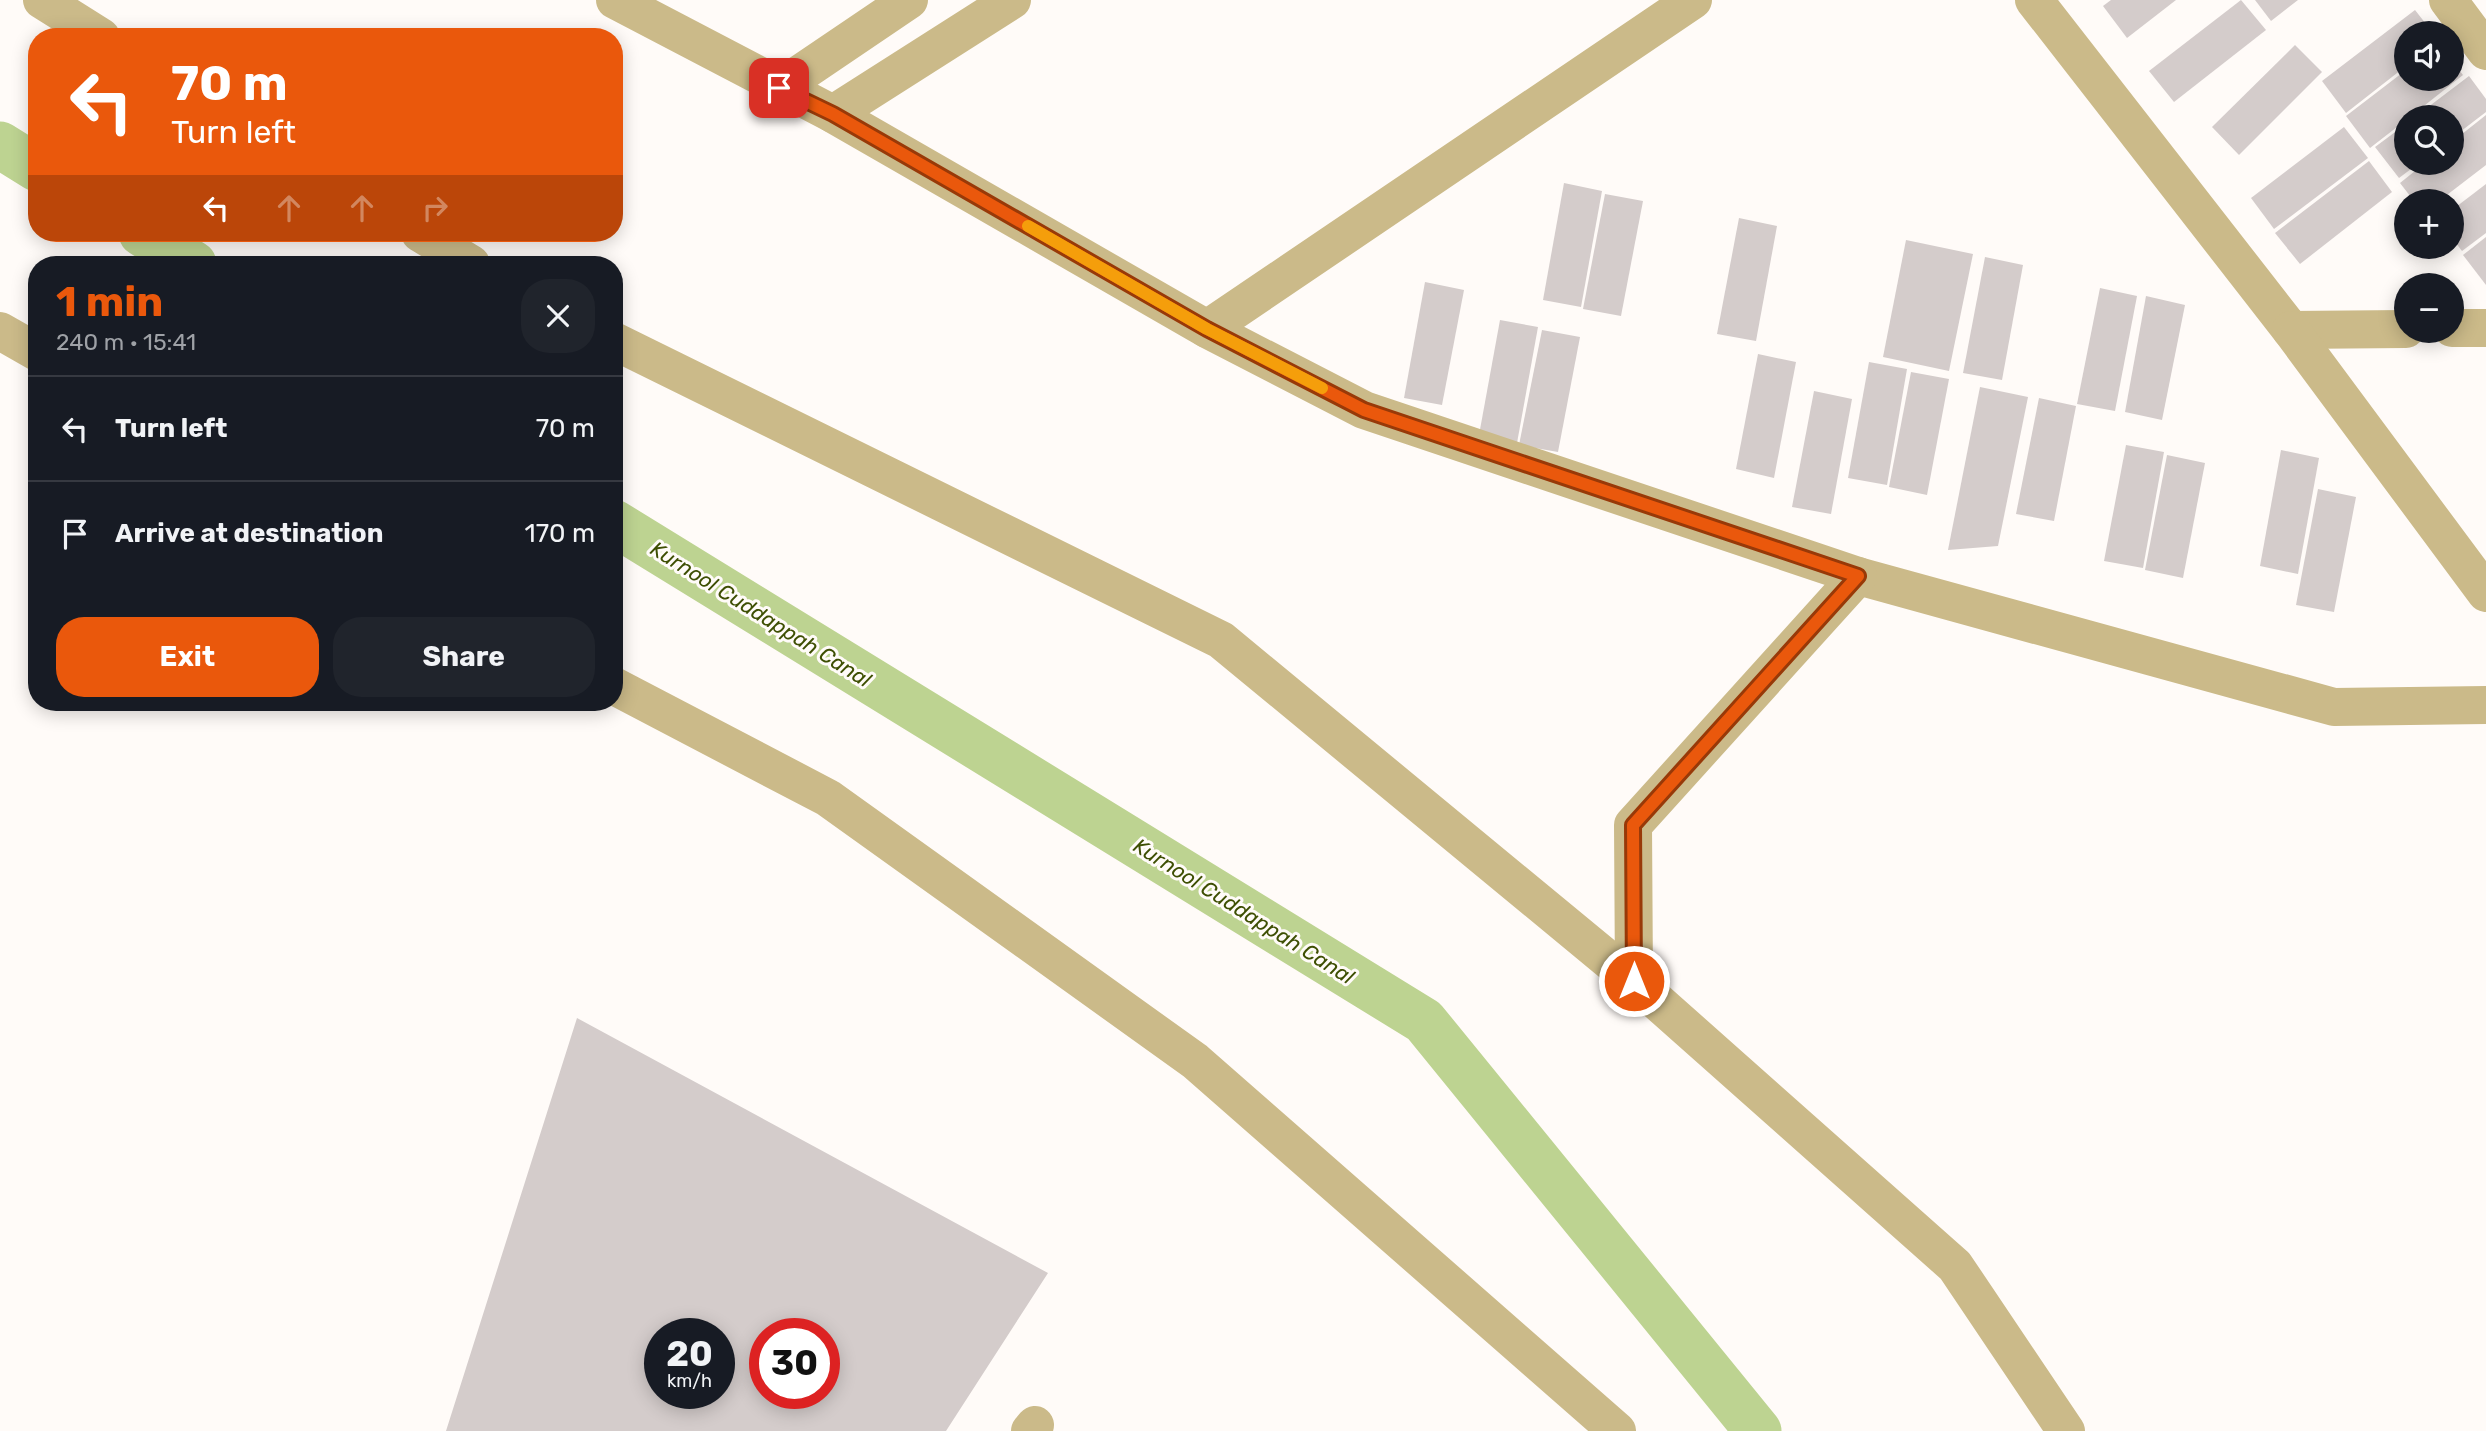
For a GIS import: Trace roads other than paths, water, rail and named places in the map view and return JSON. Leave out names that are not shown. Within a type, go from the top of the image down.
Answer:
[{"type":"street","points":[[42,0],[87,28]]},
{"type":"street","points":[[615,0],[833,114],[1207,329],[1364,410],[1858,576],[2334,708],[2486,705]]},
{"type":"street","points":[[779,88],[909,0]]},
{"type":"street","points":[[833,114],[1012,0]]},
{"type":"street","points":[[1207,329],[1693,0]]},
{"type":"street","points":[[2034,0],[2291,330],[2486,593]]},
{"type":"street","points":[[2448,0],[2486,51]]},
{"type":"street","points":[[435,242],[458,256]]},
{"type":"street","points":[[2464,328],[2486,328]]},
{"type":"street","points":[[2291,330],[2394,329]]},
{"type":"street","points":[[0,331],[28,347]]},
{"type":"street","points":[[623,345],[1221,640],[1634,981],[1955,1266],[2066,1431]]},
{"type":"street","points":[[1634,981],[1633,825],[1858,576]]},
{"type":"street","points":[[623,691],[828,798],[1195,1061],[1617,1431]]},
{"type":"waterway","name":"Kurnool Cuddappah Canal","points":[[0,145],[28,162]]},
{"type":"waterway","name":"Kurnool Cuddappah Canal","points":[[157,242],[180,256]]},
{"type":"waterway","name":"Kurnool Cuddappah Canal","points":[[623,529],[1424,1021],[1758,1431]]}]
